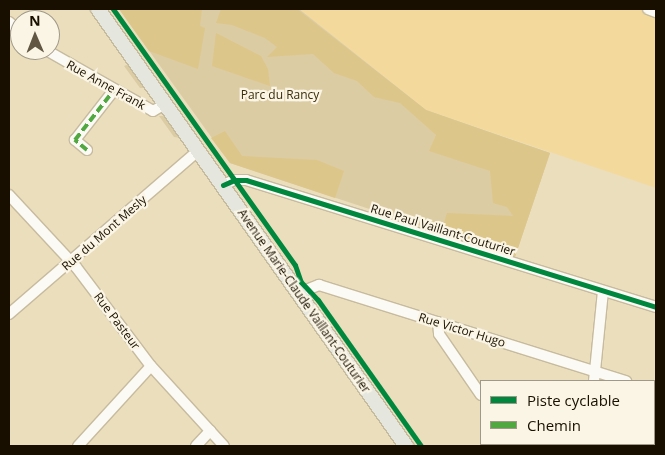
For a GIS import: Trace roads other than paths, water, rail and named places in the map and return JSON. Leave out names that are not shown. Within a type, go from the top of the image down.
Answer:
[{"type":"main road","name":"Avenue Marie-Claude Vaillant-Couturier","points":[[98,9],[406,446]]},
{"type":"street","points":[[648,9],[656,12]]},
{"type":"street","name":"Rue Anne Frank","points":[[60,58],[153,111],[165,104]]},
{"type":"street","points":[[87,150],[75,140],[114,90]]},
{"type":"street","name":"Rue du Mont Mesly","points":[[9,314],[198,151]]},
{"type":"street","name":"Rue Paul Vaillant-Couturier","points":[[223,185],[234,180],[246,180],[656,307]]},
{"type":"street","name":"Rue Pasteur","points":[[9,195],[71,262],[151,366],[224,446]]},
{"type":"street","name":"Rue Victor Hugo","points":[[298,293],[319,285],[438,322],[595,376],[620,380]]},
{"type":"street","points":[[595,376],[603,291]]},
{"type":"street","points":[[438,322],[438,334],[480,394]]},
{"type":"street","points":[[78,446],[151,366]]},
{"type":"street","points":[[196,446],[210,431]]},
{"type":"park label","name":"Parc du Rancy","points":[[280,95]]}]
